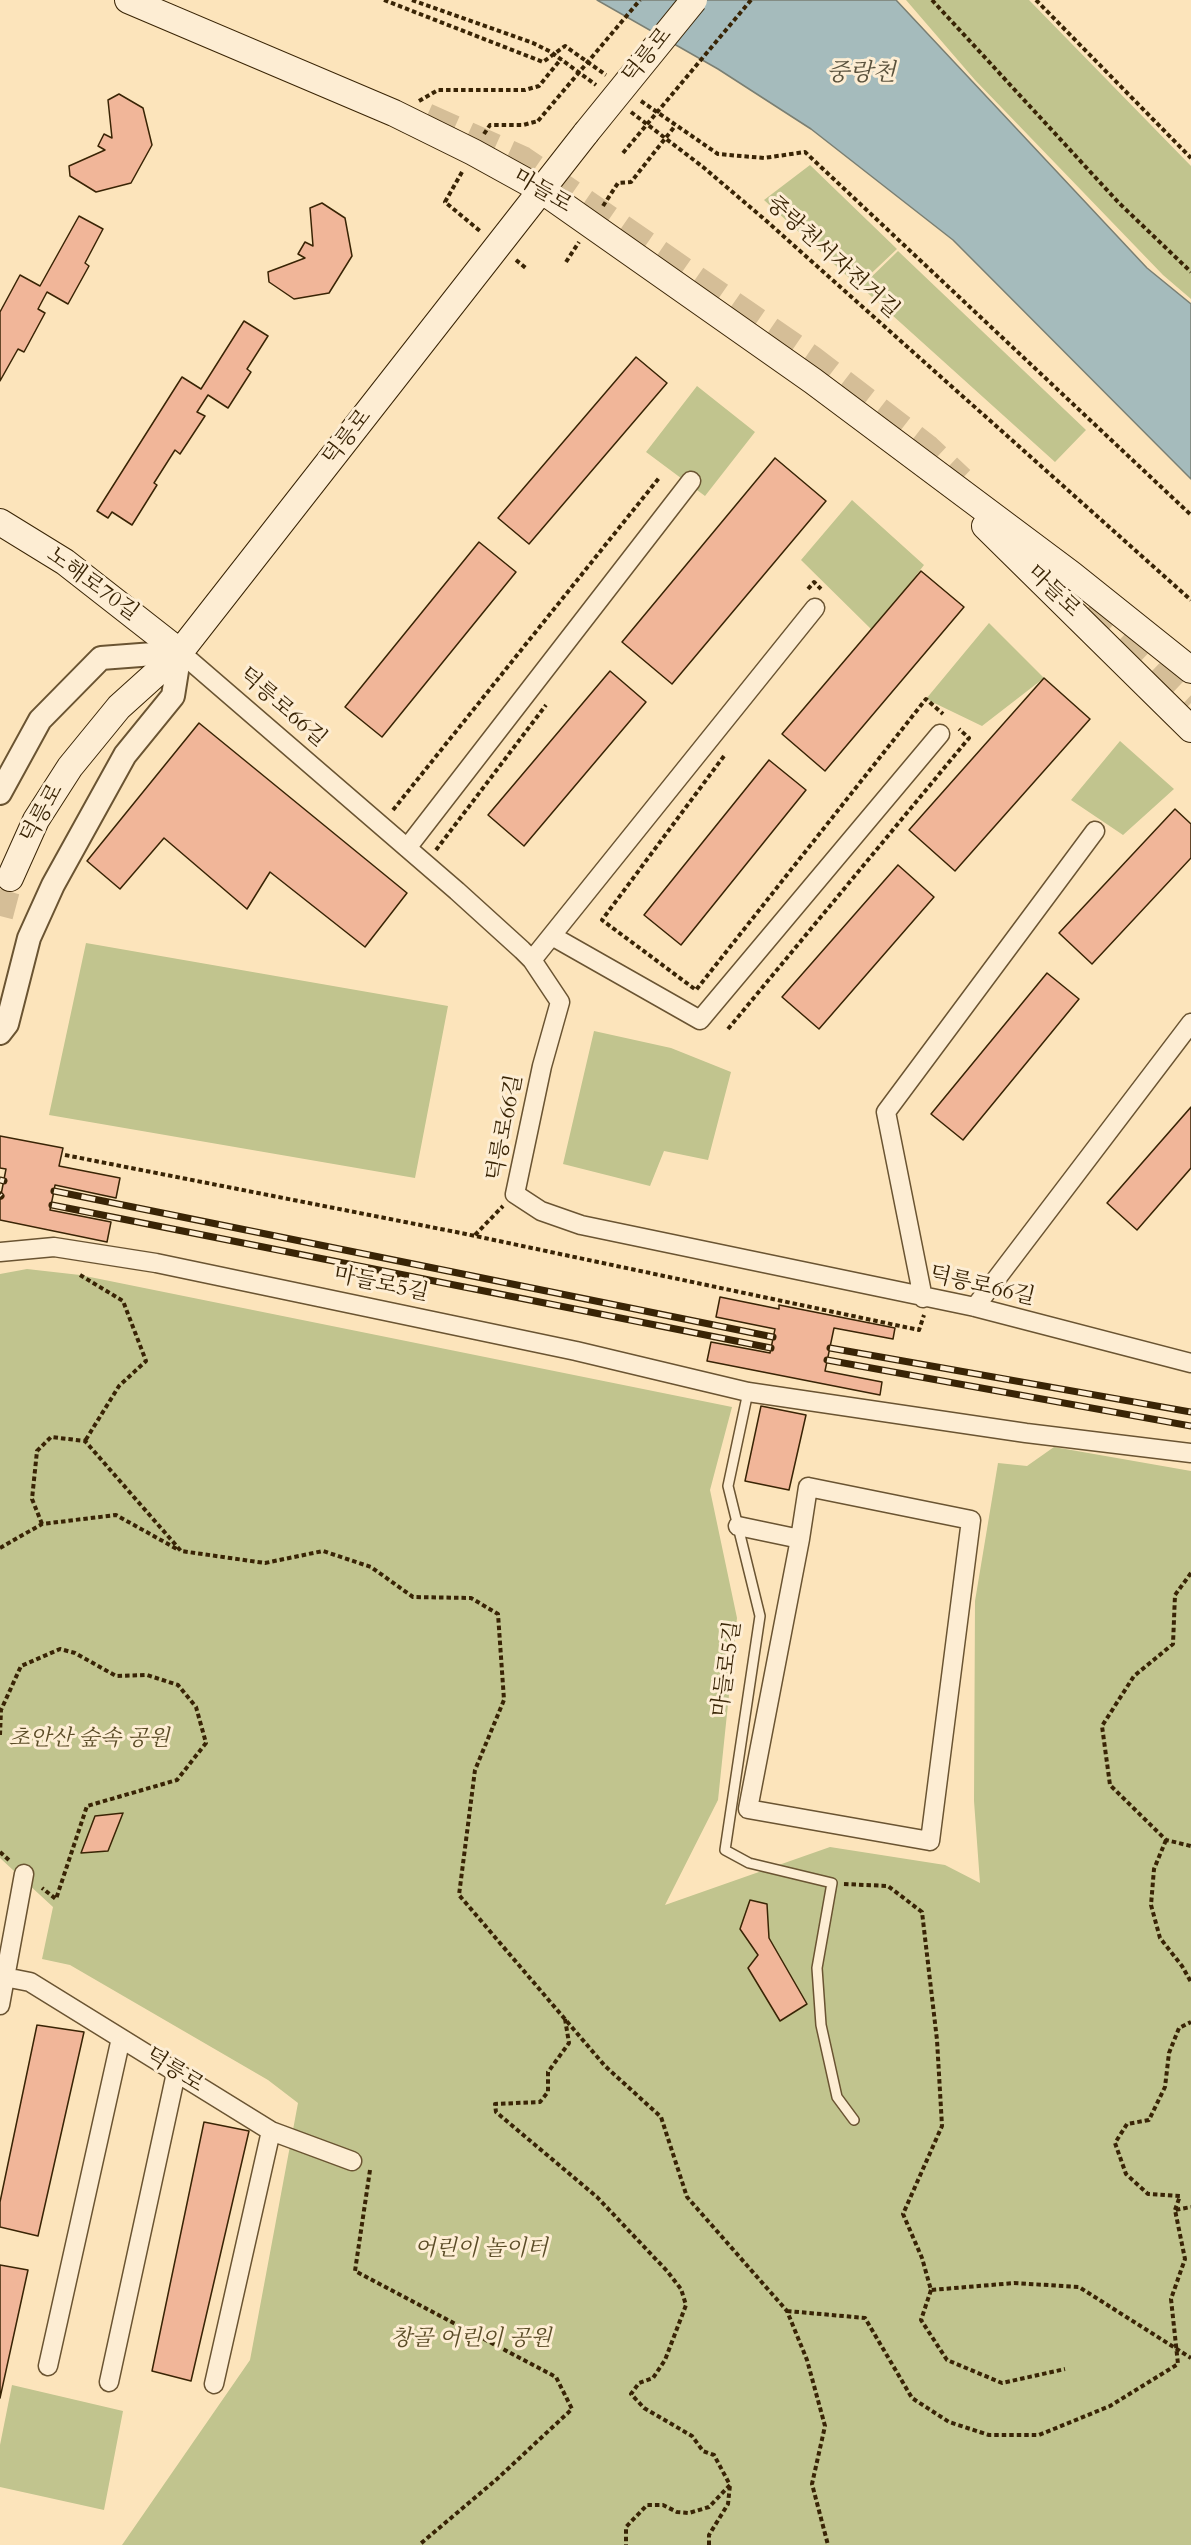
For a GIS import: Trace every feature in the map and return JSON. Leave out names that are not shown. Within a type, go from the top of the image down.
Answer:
[{"type":"main road","name":"마들로","points":[[128,0],[394,113],[473,152],[540,189],[804,374],[1071,574],[1191,670]]},
{"type":"main road","name":"덕릉로","points":[[10,878],[36,820],[70,767],[119,707],[180,652],[498,246],[540,189],[694,0]]},
{"type":"main road","name":"마들로","points":[[914,457],[1191,729]]},
{"type":"main road","name":"노해로70길","points":[[0,522],[65,562],[180,652]]},
{"type":"street","points":[[407,848],[691,481]]},
{"type":"street","points":[[532,960],[822,603]]},
{"type":"street","points":[[0,793],[40,720],[101,658],[180,652],[173,696],[125,755],[52,885],[29,938],[8,1024],[0,1033]]},
{"type":"street","name":"덕릉로66길","points":[[180,652],[426,864],[532,960],[560,1002],[542,1066],[515,1194],[541,1211],[581,1226],[975,1307],[1191,1363]]},
{"type":"street","points":[[552,936],[700,1020],[939,734]]},
{"type":"street","points":[[927,1298],[886,1112],[1095,831]]},
{"type":"street","points":[[975,1307],[1191,1023]]},
{"type":"street","name":"마들로5길","points":[[0,1252],[54,1247],[156,1263],[576,1351],[748,1392],[1026,1433],[1191,1453]]},
{"type":"street","points":[[808,1487],[971,1520],[930,1841],[748,1809],[800,1539],[808,1487]]},
{"type":"street","points":[[738,1526],[800,1539]]},
{"type":"street","points":[[0,2005],[3,1977],[24,1874]]},
{"type":"street","name":"덕릉로","points":[[3,1977],[30,1983],[271,2131],[352,2161]]},
{"type":"street","points":[[48,2366],[121,2037]]},
{"type":"street","points":[[109,2382],[176,2073]]},
{"type":"street","points":[[214,2384],[271,2131]]},
{"type":"lane","name":"마들로5길","points":[[748,1392],[728,1486],[760,1616],[725,1850],[749,1863],[832,1883]]},
{"type":"lane","points":[[832,1883],[817,1968],[821,2025],[837,2097],[854,2121]]},
{"type":"path","points":[[384,0],[543,62],[565,46],[610,78]]},
{"type":"path","points":[[412,0],[525,40],[561,58],[600,88]]},
{"type":"path","points":[[527,269],[445,202],[490,125],[523,125],[537,121],[640,0]]},
{"type":"path","points":[[623,153],[751,0]]},
{"type":"path","points":[[932,0],[1119,203],[1191,272]]},
{"type":"path","points":[[1036,0],[1191,159]]},
{"type":"path","points":[[394,113],[438,90],[525,90],[539,86],[561,58]]},
{"type":"path","points":[[638,99],[718,154],[764,158],[805,152],[1191,515]]},
{"type":"path","name":"중랑천서자전거길","points":[[628,110],[763,218],[1191,600]]},
{"type":"path","points":[[618,183],[631,182],[675,126]]},
{"type":"path","points":[[381,825],[659,478]]},
{"type":"path","points":[[806,591],[814,582],[822,603]]},
{"type":"path","points":[[728,1029],[969,738],[926,699],[696,990],[602,920],[730,748]]},
{"type":"path","points":[[426,864],[548,702]]},
{"type":"path","points":[[65,1155],[474,1236],[919,1330],[927,1298]]},
{"type":"path","points":[[474,1236],[515,1194]]},
{"type":"path","points":[[80,1275],[123,1301],[146,1361],[119,1386],[84,1441]]},
{"type":"path","points":[[42,1524],[32,1499],[37,1451],[51,1437],[84,1441],[181,1551]]},
{"type":"path","points":[[0,1548],[42,1524],[116,1515],[181,1551],[265,1563],[323,1551],[371,1567],[413,1597],[471,1598],[498,1614],[504,1700],[475,1770],[459,1895],[605,2066],[661,2117],[687,2197],[787,2311],[807,2360],[825,2426],[812,2484],[828,2545]]},
{"type":"path","points":[[1191,1573],[1175,1595],[1173,1644],[1134,1676],[1102,1726],[1110,1785],[1166,1839],[1191,1846]]},
{"type":"path","points":[[0,1735],[2,1710],[21,1666],[60,1649],[75,1653],[116,1676],[147,1675],[178,1685],[196,1707],[206,1743],[177,1780],[87,1806],[56,1899],[24,1874]]},
{"type":"path","points":[[1166,1839],[1154,1869],[1151,1905],[1160,1938],[1182,1966],[1191,1982]]},
{"type":"path","points":[[832,1883],[888,1886],[922,1912],[937,2040],[942,2126],[903,2214],[922,2258],[931,2290],[921,2320],[947,2360],[1002,2383],[1065,2369]]},
{"type":"path","points":[[565,2018],[569,2043],[548,2072],[548,2092],[540,2102],[495,2104],[496,2112],[597,2197],[681,2289],[686,2305],[665,2360],[653,2378],[639,2383],[631,2394],[644,2408],[693,2436],[704,2451],[714,2455],[730,2485],[728,2504],[709,2535],[709,2545]]},
{"type":"path","points":[[787,2311],[865,2318],[912,2398],[949,2422],[989,2435],[1039,2435],[1110,2406],[1178,2364],[1171,2299],[1185,2259],[1175,2210],[1180,2196],[1148,2194],[1126,2174],[1115,2143],[1127,2124],[1149,2120],[1165,2087],[1170,2053],[1179,2028],[1191,2022]]},
{"type":"path","points":[[352,2161],[370,2170],[355,2271],[556,2377],[572,2409],[497,2479],[419,2545]]},
{"type":"path","points":[[1175,2210],[1191,2207]]},
{"type":"path","points":[[931,2290],[1014,2283],[1079,2287],[1191,2358]]},
{"type":"path","points":[[626,2545],[626,2527],[647,2505],[663,2505],[677,2512],[689,2513],[709,2507],[730,2485]]},
{"type":"green space","points":[[906,0],[1029,0],[1191,166],[1191,299],[1163,275],[975,80]]},
{"type":"green space","points":[[810,165],[897,249],[858,286],[764,200]]},
{"type":"green space","points":[[898,251],[1086,430],[1055,462],[861,287]]},
{"type":"green space","points":[[697,386],[755,432],[705,496],[646,452]]},
{"type":"green space","points":[[852,500],[924,565],[873,631],[801,560]]},
{"type":"green space","points":[[989,623],[1044,678],[982,726],[926,699]]},
{"type":"green space","points":[[1120,741],[1174,789],[1123,835],[1071,800]]},
{"type":"green space","points":[[86,943],[448,1006],[415,1178],[49,1115]]},
{"type":"green space","points":[[594,1031],[671,1048],[731,1072],[708,1160],[664,1151],[650,1186],[563,1164]]},
{"type":"green space","points":[[27,1269],[80,1275],[732,1407],[710,1490],[737,1618],[718,1800],[665,1905],[830,1847],[945,1865],[980,1883],[974,1801],[975,1601],[998,1463],[1027,1466],[1054,1447],[1191,1471],[1191,2545],[122,2545],[250,2360],[298,2103],[268,2080],[70,1965],[42,1959],[53,1907],[0,1858],[0,1274]]},
{"type":"green space","points":[[12,2385],[123,2411],[104,2510],[0,2487],[0,2445]]},
{"type":"water","name":"중랑천","points":[[597,0],[896,0],[1147,268],[1191,304],[1191,479],[953,240],[811,129],[718,69]]},
{"type":"building","points":[[119,94],[143,108],[152,145],[131,183],[96,192],[70,176],[69,166],[105,150],[98,146],[104,134],[112,138],[108,100]]},
{"type":"building","points":[[322,203],[345,218],[352,256],[329,293],[294,299],[269,282],[268,272],[305,258],[298,254],[305,242],[313,246],[310,208]]},
{"type":"building","points":[[79,216],[103,229],[85,263],[89,266],[68,304],[47,292],[38,309],[45,313],[24,352],[18,349],[0,381],[0,312],[20,275],[40,286]]},
{"type":"building","points":[[244,321],[268,336],[247,369],[251,372],[228,408],[208,395],[197,412],[205,416],[180,454],[175,450],[154,483],[157,485],[132,525],[112,512],[108,518],[97,511],[182,377],[201,389]]},
{"type":"building","points":[[636,357],[667,383],[529,544],[498,518]]},
{"type":"building","points":[[775,458],[826,501],[672,684],[622,642]]},
{"type":"building","points":[[479,542],[516,572],[382,737],[345,707]]},
{"type":"building","points":[[921,571],[964,607],[825,771],[782,734]]},
{"type":"building","points":[[610,671],[646,702],[524,846],[488,815]]},
{"type":"building","points":[[1044,678],[1090,719],[955,871],[909,830]]},
{"type":"building","points":[[199,723],[407,893],[365,947],[270,872],[247,909],[164,838],[120,889],[87,861]]},
{"type":"building","points":[[769,760],[806,790],[681,945],[644,915]]},
{"type":"building","points":[[1175,809],[1191,824],[1191,858],[1092,964],[1059,933]]},
{"type":"building","points":[[898,865],[934,897],[819,1029],[782,997]]},
{"type":"building","points":[[1047,973],[1079,999],[963,1140],[931,1114]]},
{"type":"building","points":[[1191,1107],[1191,1168],[1137,1230],[1107,1203]]},
{"type":"building","points":[[0,1136],[63,1148],[59,1166],[120,1178],[116,1198],[55,1185],[50,1210],[111,1222],[107,1242],[0,1220],[0,1200],[6,1169],[0,1168]]},
{"type":"building","points":[[720,1297],[779,1309],[779,1305],[895,1328],[893,1339],[834,1328],[825,1371],[882,1382],[880,1395],[707,1361],[711,1342],[770,1353],[775,1329],[716,1317]]},
{"type":"building","points":[[761,1406],[806,1415],[789,1490],[745,1481]]},
{"type":"building","points":[[123,1813],[108,1851],[81,1853],[95,1816]]},
{"type":"building","points":[[750,1900],[767,1904],[769,1938],[807,2004],[780,2021],[748,1968],[758,1955],[740,1929]]},
{"type":"building","points":[[37,2025],[84,2032],[38,2236],[0,2227],[0,2202]]},
{"type":"building","points":[[204,2122],[249,2131],[191,2381],[152,2371]]},
{"type":"building","points":[[0,2265],[28,2270],[0,2398]]},
{"type":"tunnel","points":[[426,118],[522,161],[811,360],[925,448],[960,481]]},
{"type":"tunnel","points":[[1057,575],[1191,703]]},
{"type":"tunnel","points":[[0,916],[10,878]]},
{"type":"railway","points":[[0,1180],[4,1181]]},
{"type":"railway","points":[[54,1191],[773,1337]]},
{"type":"railway","points":[[52,1205],[771,1348]]},
{"type":"railway","points":[[830,1348],[1191,1412]]},
{"type":"railway","points":[[827,1360],[1191,1426]]},
{"type":"park label","name":"초안산 숲속 공원","points":[[89,1740]]},
{"type":"park label","name":"어린이 놀이터","points":[[481,2250]]},
{"type":"park label","name":"창골 어린이 공원","points":[[471,2340]]}]
